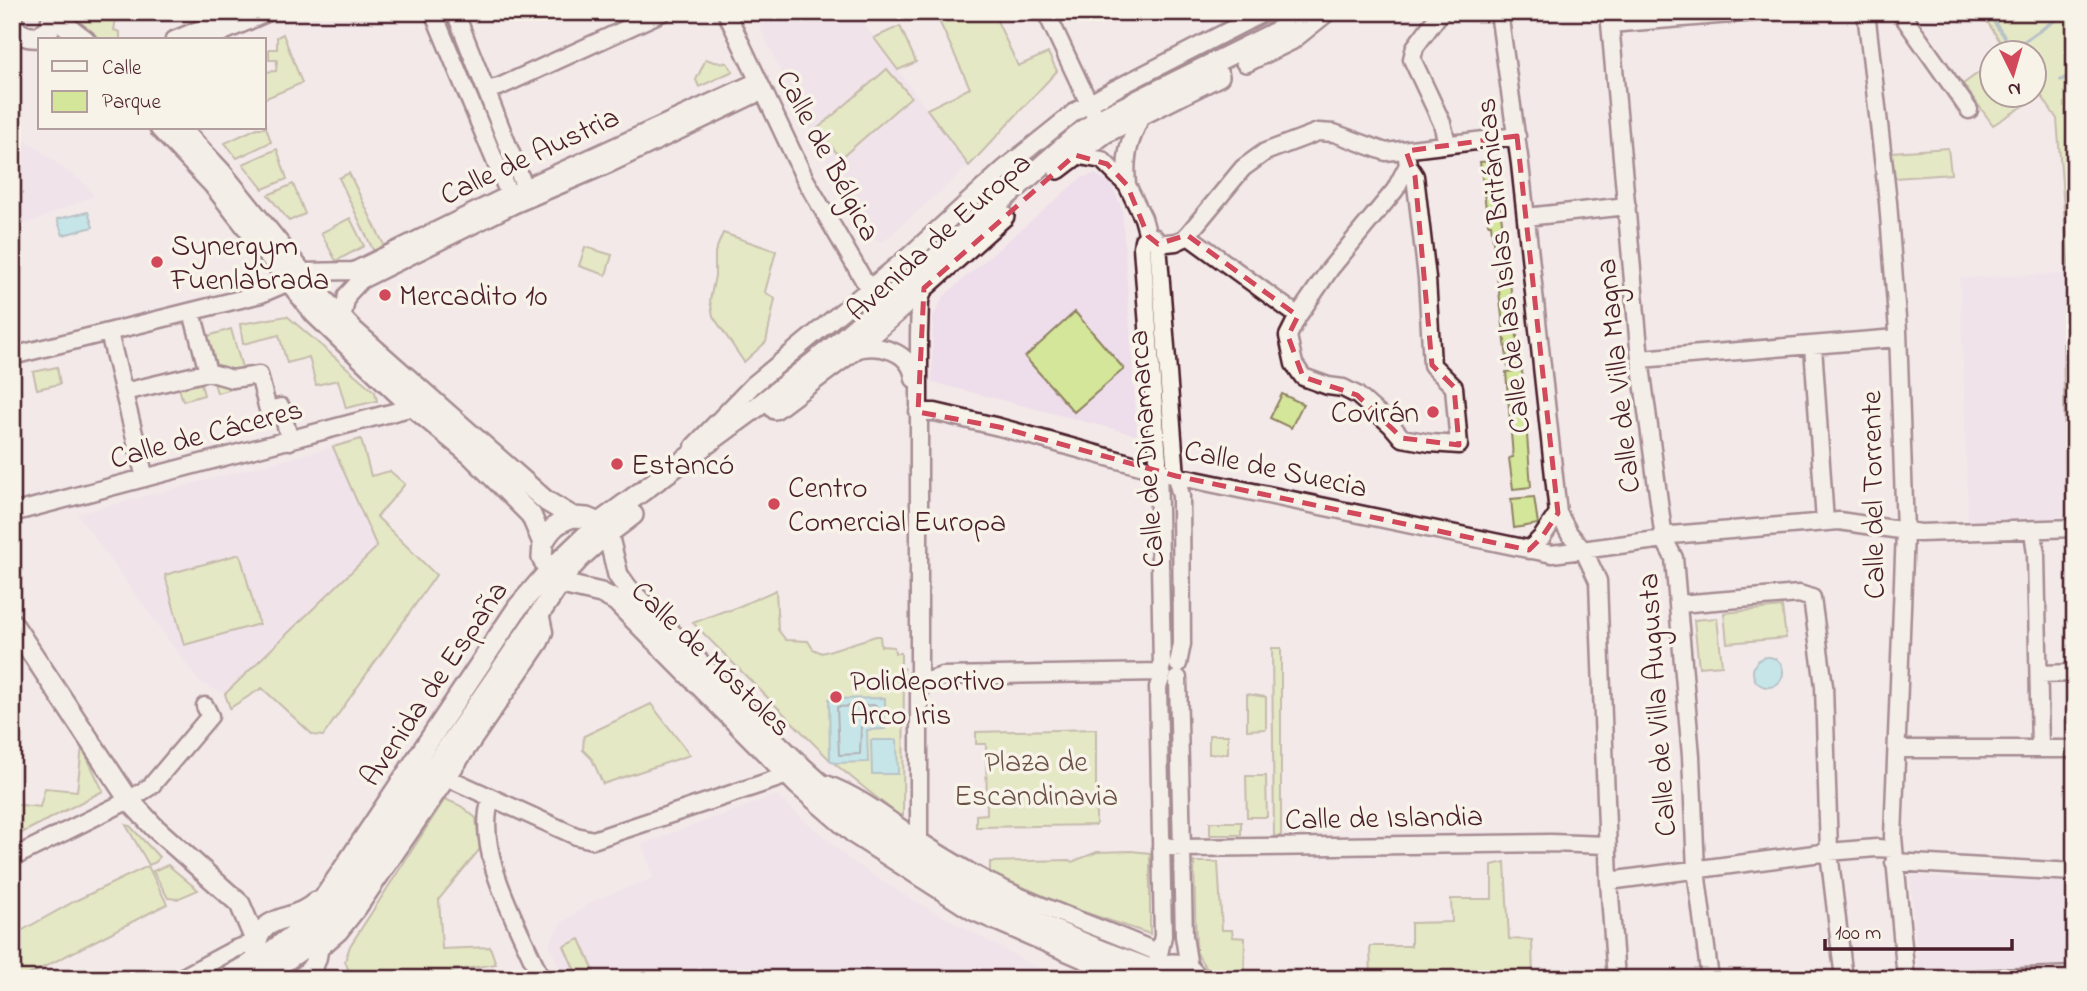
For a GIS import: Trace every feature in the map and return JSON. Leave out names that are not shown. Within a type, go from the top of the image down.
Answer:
[{"type":"main road","name":"Avenida de Europa","points":[[603,529],[854,350],[884,314],[1097,119],[1278,31],[1308,12]]},
{"type":"main road","name":"Avenida de Europa","points":[[603,529],[669,472],[884,314],[924,288],[1075,155],[1097,119],[1143,112],[1291,40],[1326,12]]},
{"type":"main road","points":[[16,34],[38,37],[52,25],[81,38]]},
{"type":"main road","points":[[162,130],[295,277],[343,313],[386,361],[546,501],[573,517]]},
{"type":"main road","points":[[182,130],[221,172],[295,277],[315,314],[413,407],[471,456],[531,515],[543,543]]},
{"type":"main road","points":[[563,581],[542,558],[543,543],[550,530],[560,521],[573,517],[586,518],[603,529]]},
{"type":"main road","name":"Calle de Móstoles","points":[[603,529],[612,545],[621,580],[628,589],[815,779],[899,846],[963,886],[1029,918],[1153,968]]},
{"type":"main road","name":"Avenida de España","points":[[224,979],[263,967],[314,943],[567,573],[603,529]]},
{"type":"main road","name":"Avenida de España","points":[[263,967],[264,928],[270,923],[300,914],[312,907],[330,888],[518,607],[563,581],[595,583],[607,572],[613,557]]},
{"type":"main road","name":"Calle de Móstoles","points":[[563,581],[601,593],[616,601],[788,775],[856,835],[973,910],[1093,962],[1122,979]]},
{"type":"main road","points":[[12,623],[129,800],[155,828],[240,904],[293,919],[314,943],[328,979]]},
{"type":"main road","name":"Avenida de España","points":[[299,979],[312,969],[314,943],[330,888]]},
{"type":"main road","points":[[240,904],[263,967]]},
{"type":"main road","points":[[1153,968],[1172,963],[1194,974]]},
{"type":"street","points":[[179,38],[240,12]]},
{"type":"street","points":[[210,38],[269,12]]},
{"type":"street","points":[[433,12],[511,200]]},
{"type":"street","points":[[455,12],[527,193]]},
{"type":"street","points":[[486,90],[499,87],[663,12]]},
{"type":"street","name":"Calle de Bélgica","points":[[726,12],[805,179],[884,314]]},
{"type":"street","points":[[1046,12],[1097,119]]},
{"type":"street","name":"Avenida de Europa","points":[[669,472],[753,384],[910,255],[1005,168],[1097,119],[1265,12]]},
{"type":"street","name":"Calle de las Islas Británicas","points":[[1441,12],[1415,47],[1412,59],[1442,123],[1447,143]]},
{"type":"street","name":"Calle de las Islas Británicas","points":[[1499,12],[1517,136],[1558,513],[1569,533],[1584,551],[1598,581],[1607,845],[1616,979]]},
{"type":"street","name":"Calle del Torrente","points":[[1866,12],[1888,202],[1905,531],[1894,856],[1906,979]]},
{"type":"street","points":[[1900,12],[1969,110]]},
{"type":"street","points":[[1610,18],[1745,13]]},
{"type":"street","name":"Calle de Villa Magna","points":[[1610,18],[1640,359],[1664,539]]},
{"type":"street","name":"Calle de Austria","points":[[295,277],[322,272],[354,271],[760,86]]},
{"type":"street","name":"Calle de Dinamarca","points":[[1127,186],[1125,163],[1128,144],[1143,112]]},
{"type":"street","points":[[1153,240],[1176,242],[1187,235],[1243,168],[1265,152],[1318,132],[1334,134],[1407,158],[1447,143],[1517,136]]},
{"type":"street","name":"Calle de Dinamarca","points":[[1075,155],[1102,160],[1127,186],[1153,240],[1176,476],[1181,496],[1182,644],[1158,687],[1163,936],[1153,968]]},
{"type":"street","points":[[1407,158],[1417,188],[1427,278],[1432,365],[1454,387],[1459,445],[1402,438],[1357,394],[1343,387],[1328,386],[1303,377],[1294,364],[1289,336],[1298,316],[1330,269],[1395,190],[1407,158]]},
{"type":"street","name":"Calle de Austria","points":[[343,313],[347,295],[361,280],[511,200]]},
{"type":"street","points":[[1526,217],[1627,206]]},
{"type":"street","points":[[1187,235],[1298,316]]},
{"type":"street","name":"Calle de Dinamarca","points":[[1153,240],[1143,240],[1142,247],[1158,472],[1168,671],[1183,848],[1185,955],[1194,974]]},
{"type":"street","points":[[322,272],[340,292],[343,313]]},
{"type":"street","points":[[12,356],[261,293],[295,277]]},
{"type":"street","points":[[919,841],[921,683],[918,412],[920,301],[924,288]]},
{"type":"street","points":[[192,312],[208,372]]},
{"type":"street","points":[[109,333],[145,478]]},
{"type":"street","points":[[1640,359],[1897,338]]},
{"type":"street","points":[[854,350],[868,346],[894,350],[907,359],[914,373],[918,412]]},
{"type":"street","points":[[1813,346],[1825,522]]},
{"type":"street","points":[[124,392],[208,372],[232,379],[259,375],[268,410],[281,407],[290,440]]},
{"type":"street","name":"Calle de Cáceres","points":[[12,513],[413,407]]},
{"type":"street","name":"Calle de Suecia","points":[[918,412],[935,412],[999,427],[1158,472],[1552,554],[1664,539],[1671,535],[1839,521],[1920,533],[2075,528]]},
{"type":"street","points":[[1530,550],[1558,513]]},
{"type":"street","points":[[2033,531],[2036,554],[2040,749]]},
{"type":"street","name":"Calle de Villa Augusta","points":[[1664,539],[1674,558],[1679,604],[1691,756],[1696,870],[1710,979]]},
{"type":"street","points":[[1679,604],[1799,594],[1812,598],[1824,686],[1829,852],[1844,979]]},
{"type":"street","name":"Avenida de España","points":[[314,943],[339,932],[358,908],[540,642],[544,632],[540,613]]},
{"type":"street","points":[[921,683],[942,676],[1168,671]]},
{"type":"street","points":[[2039,674],[2075,673]]},
{"type":"street","points":[[12,858],[129,800],[151,786],[210,716],[205,706]]},
{"type":"street","points":[[1897,748],[2075,749]]},
{"type":"street","points":[[446,778],[576,836],[593,840],[788,775]]},
{"type":"street","name":"Calle de Móstoles","points":[[815,779],[852,793],[919,841],[972,873],[1035,904],[1103,928],[1153,968]]},
{"type":"street","points":[[491,799],[486,813],[495,874],[541,979]]},
{"type":"street","name":"Calle de Islandia","points":[[1161,846],[1183,848],[1551,843],[1607,845]]},
{"type":"street","points":[[1609,881],[1876,848],[1894,856],[2075,872]]},
{"type":"street","points":[[236,949],[243,938],[240,904]]},
{"type":"street","name":"Avenida de España","points":[[179,979],[236,949],[263,967]]},
{"type":"street","points":[[1977,979],[2075,975]]},
{"type":"highlighted area","points":[[1517,136],[1558,513],[1542,537],[1529,550],[1176,476],[999,427],[918,412],[924,288],[1075,155],[1107,164],[1127,185],[1148,236],[1158,244],[1187,235],[1298,316],[1288,336],[1303,377],[1357,395],[1402,438],[1459,445],[1454,387],[1432,365],[1415,176],[1406,151]]},
{"type":"shaded area","points":[[764,12],[855,12],[969,166],[883,242],[869,239],[800,113],[755,17]]},
{"type":"shaded area","points":[[12,129],[86,185],[94,196],[12,230]]},
{"type":"shaded area","points":[[1095,174],[1111,184],[1122,208],[1137,435],[932,382],[933,317],[944,296],[1081,178]]},
{"type":"shaded area","points":[[2075,273],[2075,517],[1968,522],[1960,278]]},
{"type":"shaded area","points":[[333,447],[377,547],[225,694],[199,682],[77,514]]},
{"type":"shaded area","points":[[776,795],[849,859],[902,894],[1059,979],[564,979],[549,944],[559,925],[594,900],[653,878],[642,844]]},
{"type":"shaded area","points":[[1910,874],[1969,881],[2075,879],[2075,979],[1919,979]]},
{"type":"green space","points":[[117,12],[114,30],[120,32],[120,38],[99,38],[74,20],[75,14]]},
{"type":"green space","points":[[935,12],[993,12],[1018,66],[1048,53],[1057,71],[969,166],[927,109],[970,88]]},
{"type":"green space","points":[[1981,12],[2075,12],[2075,273],[2069,274],[2057,119],[2048,106],[2048,38],[1998,38]]},
{"type":"green space","points":[[900,26],[916,62],[898,70],[874,38]]},
{"type":"green space","points":[[283,34],[302,83],[266,98],[266,72],[276,71],[277,60],[269,60],[269,49],[277,49],[277,37]]},
{"type":"green space","points":[[706,59],[727,63],[733,71],[699,87],[696,80]]},
{"type":"green space","points":[[887,69],[911,97],[841,158],[817,129]]},
{"type":"green space","points":[[1979,72],[1979,106],[1963,84]]},
{"type":"green space","points":[[1981,108],[2020,108],[1993,125]]},
{"type":"green space","points":[[266,127],[271,142],[237,158],[225,143],[253,130],[266,130]]},
{"type":"green space","points":[[1948,148],[1951,174],[1895,178],[1892,152]]},
{"type":"green space","points":[[277,149],[287,179],[263,189],[243,164]]},
{"type":"green space","points":[[1494,161],[1521,367],[1508,367],[1491,224],[1488,224],[1480,162]]},
{"type":"green space","points":[[349,173],[385,247],[374,252],[339,178]]},
{"type":"green space","points":[[293,184],[305,214],[289,221],[268,195]]},
{"type":"green space","points":[[350,218],[364,246],[336,261],[321,233]]},
{"type":"green space","points":[[723,233],[776,251],[765,292],[775,299],[766,342],[744,362],[713,316],[710,300],[715,276],[715,252]]},
{"type":"green space","points":[[585,247],[612,255],[606,275],[579,266]]},
{"type":"green space","points":[[1075,312],[1124,369],[1074,412],[1025,357]]},
{"type":"green space","points":[[287,316],[375,392],[377,401],[346,408],[338,380],[316,385],[309,357],[287,363],[279,335],[243,344],[240,324]]},
{"type":"green space","points":[[231,329],[247,385],[217,393],[201,338]]},
{"type":"green space","points":[[2063,344],[2075,344],[2075,499],[2066,499]]},
{"type":"green space","points":[[57,367],[60,384],[37,389],[33,372]]},
{"type":"green space","points":[[1522,370],[1531,487],[1513,489],[1509,458],[1513,457],[1506,372]]},
{"type":"green space","points":[[199,376],[204,395],[183,401],[177,382]]},
{"type":"green space","points":[[1282,394],[1303,404],[1291,428],[1270,418]]},
{"type":"green space","points":[[361,439],[371,476],[390,471],[405,484],[377,517],[436,575],[323,736],[313,735],[262,688],[230,708],[225,694],[377,547],[333,447]]},
{"type":"green space","points":[[1534,497],[1538,524],[1514,528],[1511,499]]},
{"type":"green space","points":[[240,554],[259,624],[184,645],[165,575]]},
{"type":"green space","name":"Polideportivo Arco Iris","points":[[776,590],[778,630],[786,640],[808,641],[813,649],[822,653],[880,636],[881,646],[894,647],[895,653],[901,653],[901,668],[904,668],[903,815],[898,815],[830,760],[693,623]]},
{"type":"green space","points":[[1782,607],[1786,638],[1727,643],[1724,613]]},
{"type":"green space","points":[[1717,618],[1722,665],[1699,667],[1694,620]]},
{"type":"green space","points":[[1272,648],[1281,648],[1281,836],[1274,836]]},
{"type":"green space","points":[[1164,693],[1174,693],[1175,830],[1166,830]]},
{"type":"green space","points":[[1247,694],[1266,697],[1266,729],[1247,730]]},
{"type":"green space","points":[[651,704],[690,755],[603,784],[592,759],[583,750],[584,736]]},
{"type":"green space","name":"Plaza de Escandinavia","points":[[1096,729],[1096,825],[976,827],[976,815],[987,814],[986,744],[976,744],[976,732]]},
{"type":"green space","points":[[1209,735],[1228,735],[1228,754],[1209,754]]},
{"type":"green space","points":[[82,747],[103,791],[12,838],[12,804],[40,807],[45,788],[77,791]]},
{"type":"green space","points":[[1246,776],[1266,776],[1267,817],[1247,817]]},
{"type":"green space","points":[[445,799],[461,806],[476,818],[480,849],[439,899],[442,949],[490,947],[496,964],[452,971],[452,979],[352,979],[345,961],[350,946]]},
{"type":"green space","points":[[1210,822],[1241,822],[1241,835],[1210,835]]},
{"type":"green space","points":[[126,825],[159,857],[156,862],[149,865]]},
{"type":"green space","points":[[1097,852],[1150,853],[1150,934],[1072,908],[990,873],[990,862],[1072,862]]},
{"type":"green space","points":[[1194,862],[1218,862],[1222,930],[1232,930],[1233,937],[1245,938],[1244,979],[1214,974],[1204,966],[1196,951]]},
{"type":"green space","points":[[1505,862],[1509,939],[1532,940],[1533,979],[1371,979],[1370,946],[1411,946],[1411,923],[1452,922],[1451,899],[1492,899],[1492,865]]},
{"type":"green space","points":[[168,865],[198,890],[177,899],[168,898],[153,871]]},
{"type":"green space","points":[[148,866],[167,904],[21,979],[12,979],[12,936],[75,901]]},
{"type":"green space","points":[[580,939],[594,971],[578,978],[564,946]]},
{"type":"water","points":[[88,212],[93,227],[63,235],[57,219]]},
{"type":"water","points":[[1768,657],[1779,661],[1783,672],[1779,683],[1768,687],[1757,683],[1753,672],[1757,661]]},
{"type":"water","points":[[885,698],[885,729],[867,730],[868,762],[834,763],[830,760],[829,699]]},
{"type":"water","points":[[871,740],[897,740],[898,774],[872,774]]},
{"type":"waterway","points":[[1987,12],[2013,49],[2067,12]]},
{"type":"waterway","points":[[2061,80],[2065,78],[2075,102]]},
{"type":"place","name":"Synergym Fuenlabrada","points":[[157,262]]},
{"type":"place","name":"Mercadito 10","points":[[385,295]]},
{"type":"place","name":"Covirán","points":[[1433,412]]},
{"type":"place","name":"Estancó","points":[[617,464]]},
{"type":"place","name":"Centro Comercial Europa","points":[[774,504]]},
{"type":"place","name":"Polideportivo Arco Iris","points":[[836,697]]}]
